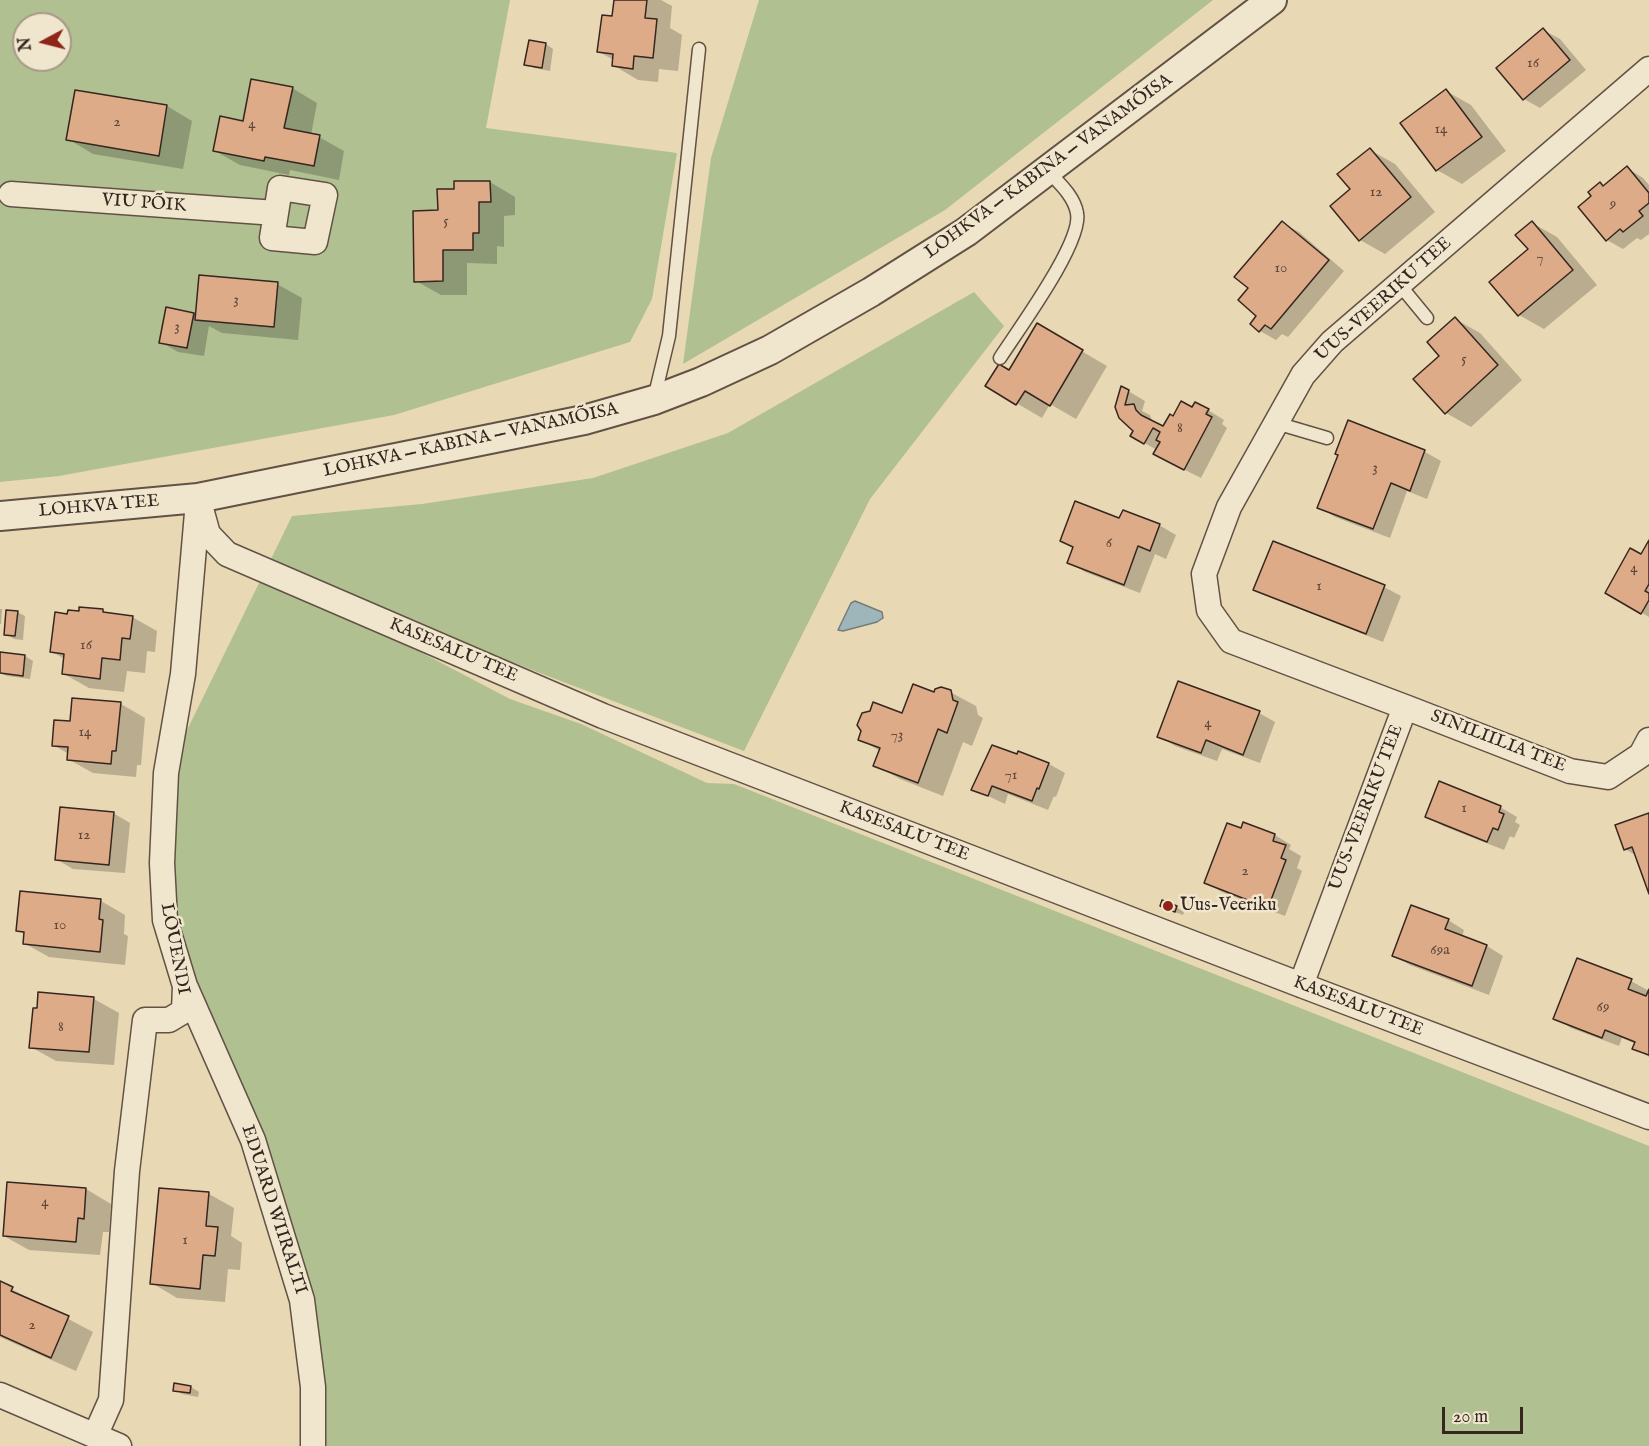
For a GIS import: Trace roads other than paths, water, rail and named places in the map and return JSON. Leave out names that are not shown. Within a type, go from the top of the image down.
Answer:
[{"type":"street","name":"LOHKVA — KABINA — VANAMÕISA","points":[[198,498],[584,420],[654,400],[701,382],[770,350],[966,232],[1272,0]]},
{"type":"street","name":"UUS-VEERIKU TEE","points":[[1301,986],[1405,707],[1231,641],[1209,610],[1204,574],[1229,507],[1303,375],[1332,342],[1649,69]]},
{"type":"street","name":"VIU PÕIK","points":[[11,194],[276,213]]},
{"type":"street","name":"LOHKVA TEE","points":[[0,516],[198,498]]},
{"type":"street","name":"KASESALU TEE","points":[[198,498],[208,534],[227,554],[603,716],[1301,986],[1649,1117]]},
{"type":"street","name":"LÕUENDI","points":[[95,1436],[111,1401],[127,1171],[145,1020],[169,1020],[184,1011],[185,986],[165,920],[162,863],[166,773],[183,674],[198,498]]},
{"type":"street","name":"SINILIILIA TEE","points":[[1405,707],[1570,771],[1608,777],[1641,755],[1649,740]]},
{"type":"street","name":"EDUARD WIIRALTI","points":[[185,986],[253,1140],[302,1300],[313,1388],[313,1446]]},
{"type":"street","points":[[0,1395],[119,1446]]},
{"type":"lane","points":[[654,400],[669,336],[699,49]]},
{"type":"lane","points":[[1000,358],[1063,260],[1077,229],[1078,213],[1073,201],[1048,171]]},
{"type":"lane","points":[[1399,284],[1427,318]]},
{"type":"lane","points":[[1276,423],[1327,438]]},
{"type":"water","points":[[855,601],[882,612],[883,618],[877,622],[843,631],[838,630],[851,603]]},
{"type":"place","name":"Uus-Veeriku","points":[[1168,906]]}]
